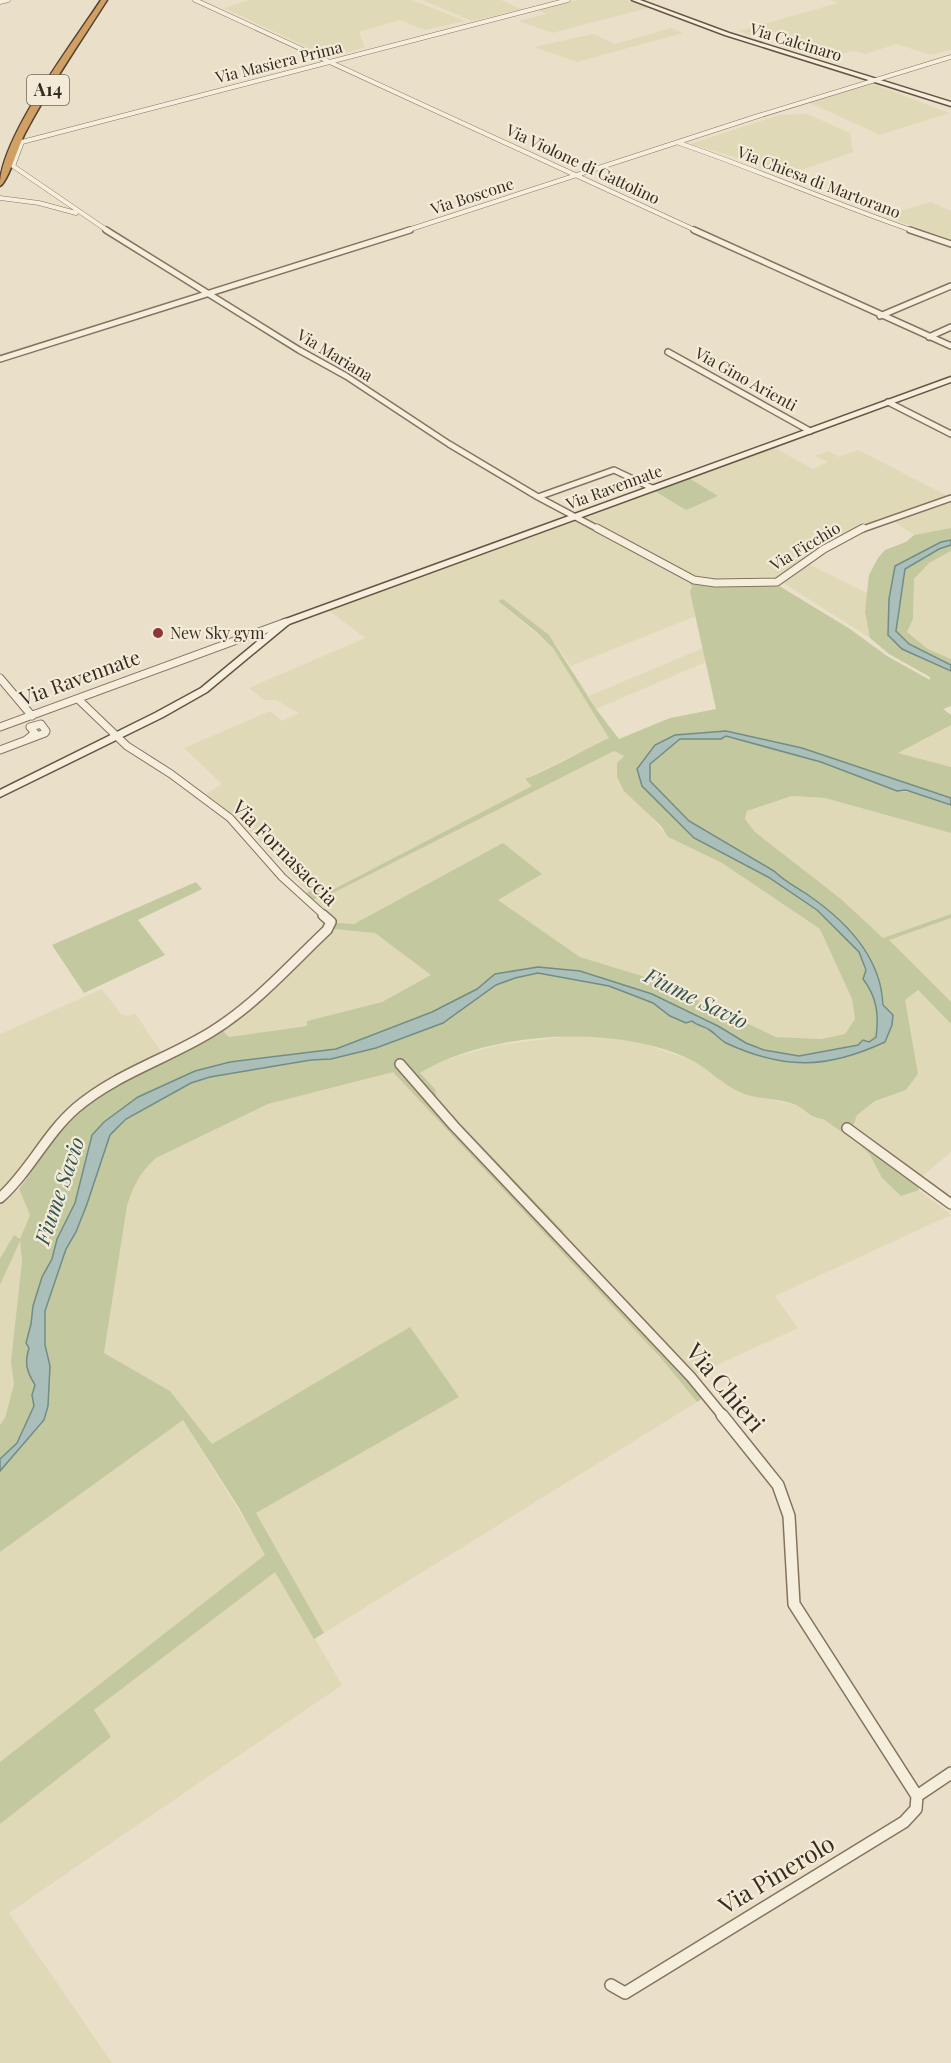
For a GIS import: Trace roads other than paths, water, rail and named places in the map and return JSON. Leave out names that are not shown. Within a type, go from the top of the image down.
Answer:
[{"type":"highway","name":"A14","points":[[10,135],[97,0]]},
{"type":"highway","name":"A14","points":[[0,184],[6,166],[29,119],[104,0]]},
{"type":"main road","name":"Via Calcinaro","points":[[635,0],[728,34],[951,104]]},
{"type":"main road","name":"Via Ravennate","points":[[262,640],[286,621],[951,379]]},
{"type":"main road","points":[[0,794],[204,690],[238,664],[262,640]]},
{"type":"street","points":[[0,2],[8,0]]},
{"type":"street","name":"Via Violone di Gattolino","points":[[195,0],[880,316],[951,346]]},
{"type":"street","name":"Via Masiera Prima","points":[[13,166],[22,142],[26,140],[568,0]]},
{"type":"street","name":"Via Violone di Gattolino","points":[[190,1],[204,4]]},
{"type":"street","name":"Via Boscone","points":[[0,359],[951,57]]},
{"type":"street","name":"Via Chiesa di Martorano","points":[[678,143],[735,162],[852,210],[951,244]]},
{"type":"street","name":"Via Mariana","points":[[13,166],[132,248],[299,350],[346,376],[449,444],[574,517]]},
{"type":"street","name":"Via Mariana","points":[[0,198],[39,203],[82,215]]},
{"type":"street","points":[[880,316],[951,286]]},
{"type":"street","points":[[929,337],[951,327]]},
{"type":"street","points":[[941,332],[951,337]]},
{"type":"street","name":"Via Gino Arienti","points":[[668,352],[810,431]]},
{"type":"street","points":[[888,402],[951,434]]},
{"type":"street","points":[[538,497],[614,470],[652,488]]},
{"type":"street","name":"Via Ficchio","points":[[574,517],[694,580],[715,583],[777,582],[824,549],[864,528],[951,498]]},
{"type":"street","name":"Via Ravennate","points":[[0,727],[286,621]]},
{"type":"street","name":"Via Ravennate","points":[[240,638],[262,640]]},
{"type":"street","points":[[0,678],[32,716]]},
{"type":"street","name":"Via Fornasaccia","points":[[0,1198],[10,1191],[30,1167],[54,1130],[76,1107],[103,1089],[230,1020],[327,930],[331,922],[282,878],[230,818],[115,736],[78,699]]},
{"type":"street","points":[[0,750],[26,740]]},
{"type":"street","name":"Via Chieri","points":[[400,1064],[454,1126],[691,1377],[778,1485],[789,1516],[794,1604],[916,1796]]},
{"type":"street","points":[[847,1128],[951,1204]]},
{"type":"street","points":[[916,1796],[951,1773]]},
{"type":"street","name":"Via Pinerolo","points":[[611,1985],[625,1993],[904,1822],[916,1809],[916,1796]]},
{"type":"water","points":[[951,540],[951,545],[939,549],[905,569],[896,631],[909,644],[951,665],[951,671],[902,649],[888,635],[889,599],[895,566],[941,542]]},
{"type":"water","points":[[726,731],[802,748],[951,798],[951,805],[906,790],[897,791],[821,762],[726,736],[721,739],[680,739],[650,764],[650,781],[689,821],[774,871],[808,895],[835,916],[859,941],[876,971],[883,1005],[893,1015],[892,1025],[885,1042],[844,1057],[806,1063],[787,1062],[747,1052],[726,1043],[713,1032],[692,1021],[686,1023],[670,1016],[653,1003],[609,986],[538,973],[496,985],[443,1023],[376,1048],[331,1059],[311,1060],[210,1077],[191,1083],[126,1119],[110,1135],[87,1204],[76,1232],[66,1249],[45,1311],[45,1345],[50,1366],[48,1406],[44,1420],[0,1471],[0,1459],[17,1443],[34,1406],[32,1395],[35,1385],[27,1367],[29,1348],[26,1343],[33,1306],[42,1277],[52,1259],[57,1239],[75,1203],[92,1135],[104,1122],[138,1097],[195,1071],[230,1062],[336,1049],[432,1012],[477,989],[495,974],[538,967],[580,971],[652,994],[764,1050],[799,1056],[858,1045],[863,1040],[869,1042],[876,1037],[876,1007],[863,979],[866,970],[859,952],[817,910],[768,877],[694,838],[642,786],[637,769],[655,745],[675,735]]},
{"type":"place","name":"New Sky gym","points":[[158,633]]},
{"type":"water label","name":"Fiume Savio","points":[[696,999]]},
{"type":"water label","name":"Fiume Savio","points":[[60,1191]]}]
